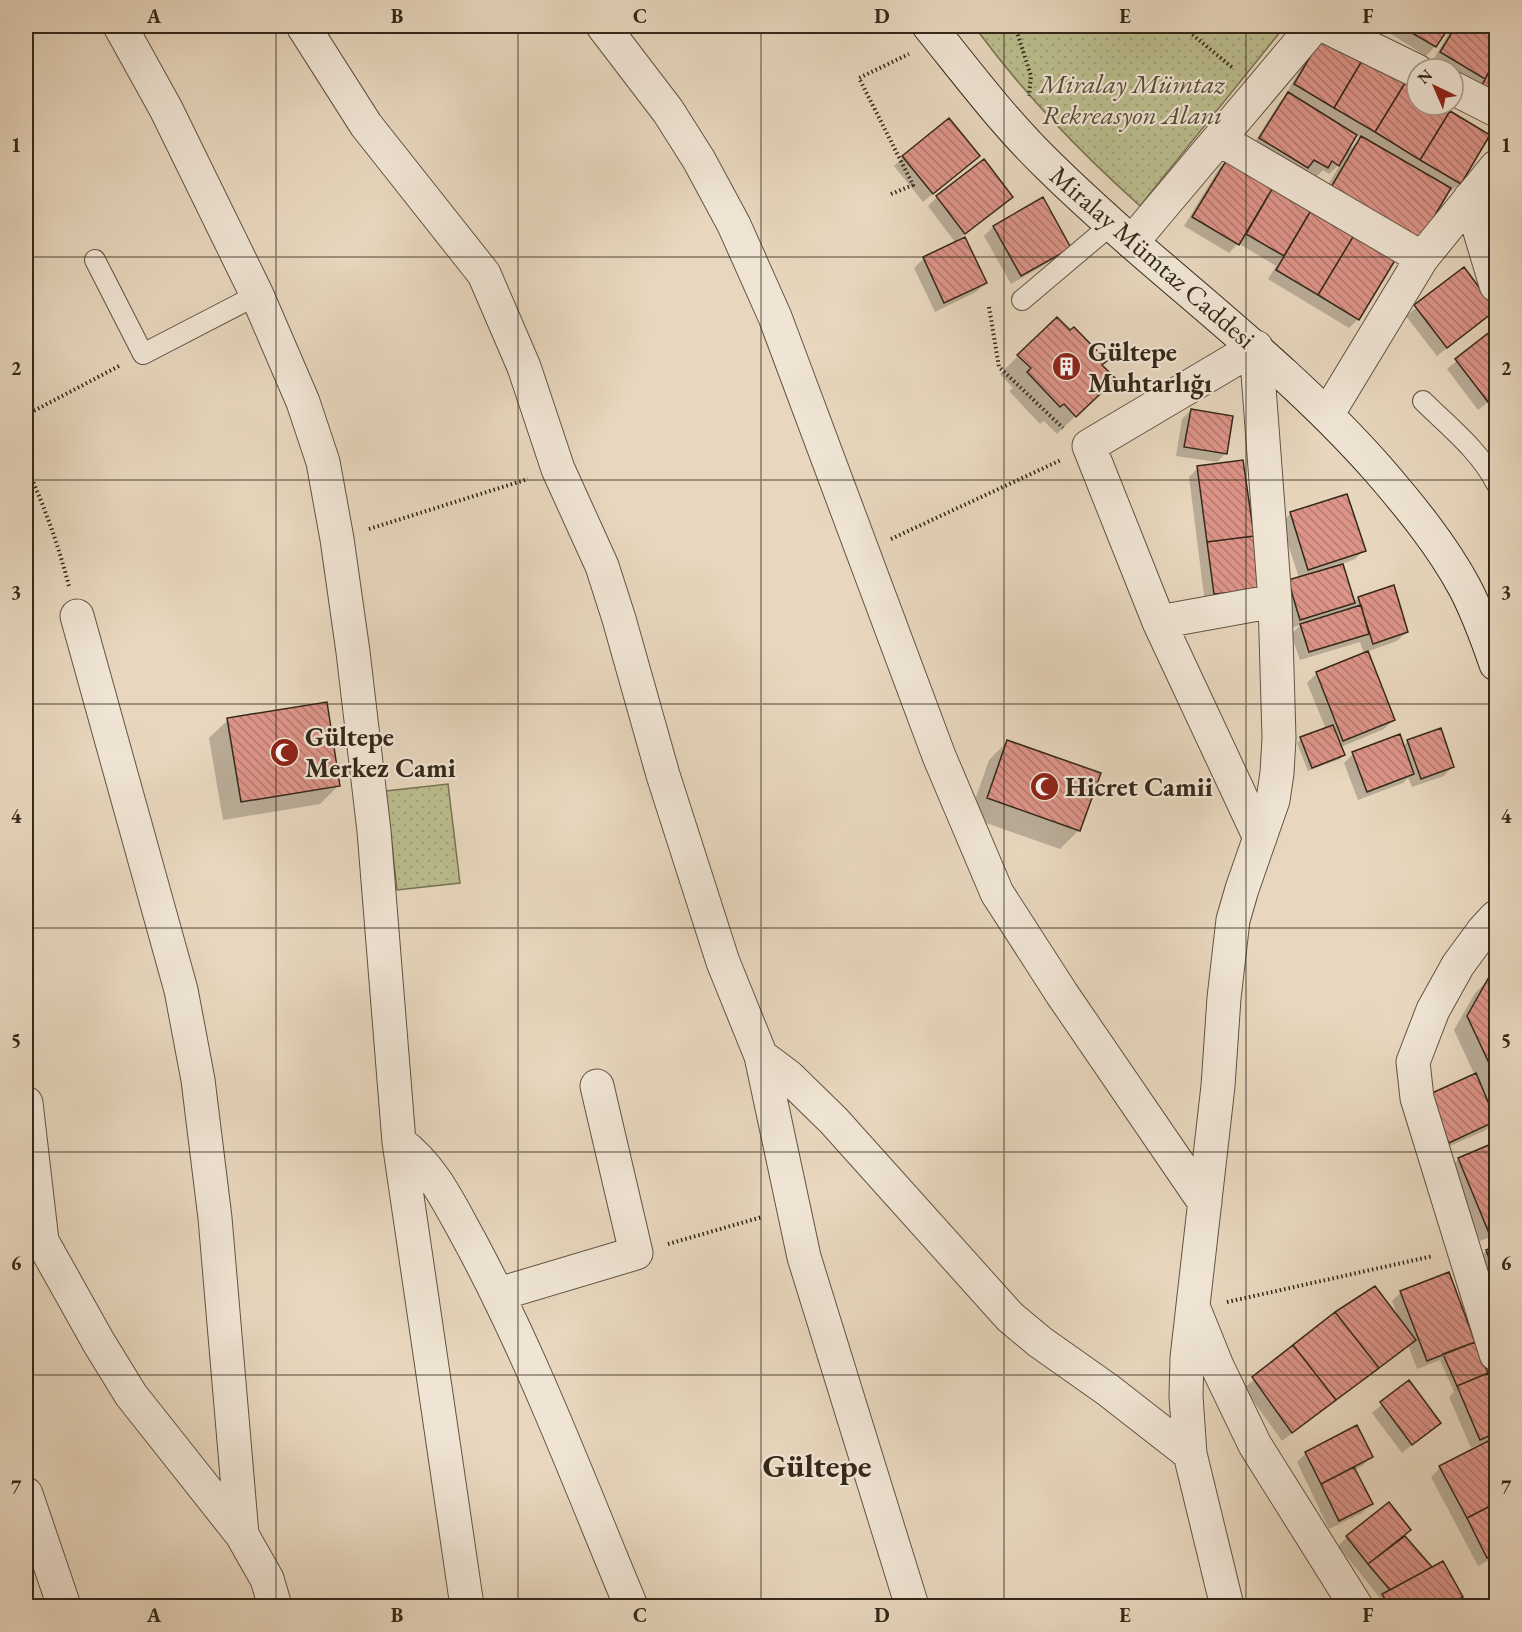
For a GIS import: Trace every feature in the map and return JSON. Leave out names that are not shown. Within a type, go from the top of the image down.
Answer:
[{"type":"street","points":[[120,26],[166,109],[257,295],[303,402],[323,462],[337,539],[353,652],[374,831],[399,1142],[467,1606]]},
{"type":"street","points":[[303,26],[366,125],[484,274],[524,368],[558,470],[602,566],[663,775],[723,962],[761,1056],[804,1257],[912,1606]]},
{"type":"street","points":[[603,26],[668,111],[699,160],[734,225],[775,317],[939,756],[997,893],[1062,994],[1205,1203]]},
{"type":"street","points":[[1122,233],[1219,139],[1314,26]]},
{"type":"street","points":[[1325,26],[1405,65]]},
{"type":"street","name":"Miralay Mümtaz Caddesi","points":[[935,33],[1008,123],[1049,167],[1122,233],[1256,347],[1327,415],[1393,486],[1447,558],[1465,588],[1482,623],[1497,664]]},
{"type":"street","points":[[1465,94],[1497,110]]},
{"type":"street","points":[[1219,139],[1422,258]]},
{"type":"street","points":[[1327,415],[1422,258],[1497,167]]},
{"type":"street","points":[[1470,198],[1497,285]]},
{"type":"street","points":[[1227,1606],[1190,1454],[1186,1368],[1218,1086],[1233,920],[1273,800],[1278,773],[1275,601],[1256,347],[1087,448],[1159,622],[1260,838]]},
{"type":"street","points":[[1159,622],[1275,601]]},
{"type":"street","points":[[77,616],[180,990],[198,1080],[214,1218],[242,1535]]},
{"type":"street","points":[[1497,917],[1483,931],[1458,965],[1433,1010],[1413,1062],[1417,1098],[1497,1354]]},
{"type":"street","points":[[761,1056],[789,1077],[834,1121],[1010,1317],[1190,1454]]},
{"type":"street","points":[[499,1294],[636,1253],[597,1086]]},
{"type":"street","points":[[26,1103],[34,1229],[130,1395],[242,1535],[267,1579],[275,1606]]},
{"type":"street","points":[[399,1142],[413,1152],[438,1184],[499,1294],[631,1606]]},
{"type":"street","points":[[1194,1309],[1217,1366],[1255,1445],[1356,1606]]},
{"type":"street","points":[[26,1494],[64,1606]]},
{"type":"lane","points":[[1022,300],[1122,233]]},
{"type":"lane","points":[[95,261],[143,354],[257,295]]},
{"type":"lane","points":[[1423,401],[1491,471],[1497,483]]},
{"type":"path","points":[[1015,26],[1031,76],[1025,142]]},
{"type":"path","points":[[1182,26],[1260,91]]},
{"type":"path","points":[[891,194],[913,185],[859,78],[935,33]]},
{"type":"path","points":[[864,552],[1087,448],[999,367],[989,307]]},
{"type":"path","points":[[26,414],[143,354]]},
{"type":"path","points":[[26,466],[57,541],[77,616]]},
{"type":"path","points":[[337,539],[558,470]]},
{"type":"path","points":[[636,1253],[794,1208]]},
{"type":"path","points":[[1194,1309],[1463,1249]]},
{"type":"green space","name":"Miralay Mümtaz Rekreasyon Alanı","points":[[974,26],[1285,26],[1140,206],[1052,120],[1012,75]]},
{"type":"green space","points":[[448,784],[460,883],[397,890],[386,791]]},
{"type":"building","points":[[1400,26],[1450,26],[1436,47]]},
{"type":"building","points":[[1456,26],[1496,26],[1496,59],[1485,79],[1465,67],[1465,57],[1448,57],[1440,52]]},
{"type":"building","points":[[1323,35],[1363,59],[1334,108],[1294,84]]},
{"type":"building","points":[[1363,59],[1405,83],[1375,132],[1334,108]]},
{"type":"building","points":[[1496,59],[1496,93],[1482,85]]},
{"type":"building","points":[[1405,83],[1405,117],[1446,117],[1420,160],[1375,132]]},
{"type":"building","points":[[1288,92],[1357,135],[1339,166],[1332,161],[1328,168],[1314,160],[1308,168],[1259,138]]},
{"type":"building","points":[[1446,117],[1460,117],[1490,135],[1461,184],[1420,160]]},
{"type":"building","points":[[949,118],[980,156],[933,194],[902,156]]},
{"type":"building","points":[[1361,136],[1451,188],[1420,241],[1330,189]]},
{"type":"building","points":[[1229,156],[1275,184],[1239,245],[1192,217]]},
{"type":"building","points":[[984,159],[1013,197],[965,234],[936,196]]},
{"type":"building","points":[[1275,184],[1313,207],[1284,256],[1246,234]]},
{"type":"building","points":[[1043,197],[1071,248],[1021,276],[993,226]]},
{"type":"building","points":[[1313,207],[1356,232],[1318,295],[1276,270]]},
{"type":"building","points":[[1356,232],[1397,257],[1359,320],[1318,295]]},
{"type":"building","points":[[965,237],[987,283],[944,303],[923,257]]},
{"type":"building","points":[[1464,267],[1496,310],[1447,348],[1414,305]]},
{"type":"building","name":"Gültepe Muhtarlığı","points":[[1057,317],[1070,330],[1074,327],[1107,361],[1102,365],[1116,379],[1076,417],[1064,404],[1060,407],[1027,372],[1031,368],[1017,355]]},
{"type":"building","points":[[1496,327],[1496,396],[1488,402],[1455,359]]},
{"type":"building","points":[[1191,409],[1233,416],[1227,454],[1184,447]]},
{"type":"building","points":[[1243,460],[1254,536],[1207,542],[1197,466]]},
{"type":"building","points":[[1347,494],[1366,551],[1308,570],[1290,512]]},
{"type":"building","points":[[1254,536],[1259,590],[1214,594],[1207,542]]},
{"type":"building","points":[[1343,564],[1355,603],[1300,620],[1288,580]]},
{"type":"building","points":[[1394,585],[1408,632],[1373,644],[1358,597]]},
{"type":"building","points":[[1361,605],[1369,634],[1309,652],[1300,624]]},
{"type":"building","points":[[1368,651],[1395,720],[1343,741],[1316,672]]},
{"type":"building","name":"Gültepe Merkez Cami","points":[[327,702],[340,786],[241,802],[227,718]]},
{"type":"building","points":[[1333,725],[1345,755],[1312,768],[1300,737]]},
{"type":"building","points":[[1441,728],[1454,767],[1421,779],[1407,740]]},
{"type":"building","points":[[1400,734],[1414,774],[1367,792],[1352,752]]},
{"type":"building","name":"Hicret Camii","points":[[1007,740],[1101,773],[1080,831],[987,798]]},
{"type":"building","points":[[1496,973],[1496,1078],[1467,1016],[1489,977]]},
{"type":"building","points":[[1476,1073],[1496,1121],[1449,1143],[1433,1109],[1432,1093]]},
{"type":"building","points":[[1496,1142],[1496,1230],[1489,1233],[1458,1158]]},
{"type":"building","points":[[1496,1246],[1496,1277],[1486,1250]]},
{"type":"building","points":[[1449,1272],[1475,1342],[1427,1361],[1400,1291]]},
{"type":"building","points":[[1375,1286],[1416,1340],[1379,1368],[1335,1312]]},
{"type":"building","points":[[1335,1312],[1379,1368],[1336,1400],[1293,1345]]},
{"type":"building","points":[[1475,1342],[1488,1373],[1457,1386],[1443,1354]]},
{"type":"building","points":[[1293,1345],[1336,1400],[1292,1433],[1252,1377]]},
{"type":"building","points":[[1488,1373],[1496,1394],[1496,1433],[1480,1440],[1457,1386]]},
{"type":"building","points":[[1409,1380],[1441,1423],[1412,1445],[1380,1402]]},
{"type":"building","points":[[1357,1425],[1373,1457],[1321,1484],[1305,1452]]},
{"type":"building","points":[[1490,1440],[1496,1453],[1496,1503],[1467,1518],[1439,1466]]},
{"type":"building","points":[[1354,1467],[1373,1504],[1339,1521],[1321,1484]]},
{"type":"building","points":[[1389,1502],[1411,1530],[1368,1564],[1346,1536]]},
{"type":"building","points":[[1496,1503],[1496,1553],[1487,1558],[1467,1518]]},
{"type":"building","points":[[1405,1536],[1432,1567],[1390,1590],[1368,1564]]},
{"type":"building","points":[[1443,1561],[1463,1597],[1446,1606],[1389,1606],[1382,1594]]},
{"type":"place","name":"Gültepe Muhtarlığı","points":[[1067,367]]},
{"type":"place","name":"Gültepe Merkez Cami","points":[[284,752]]},
{"type":"place","name":"Hicret Camii","points":[[1044,786]]},
{"type":"district","name":"Gültepe","points":[[817,1465]]}]
